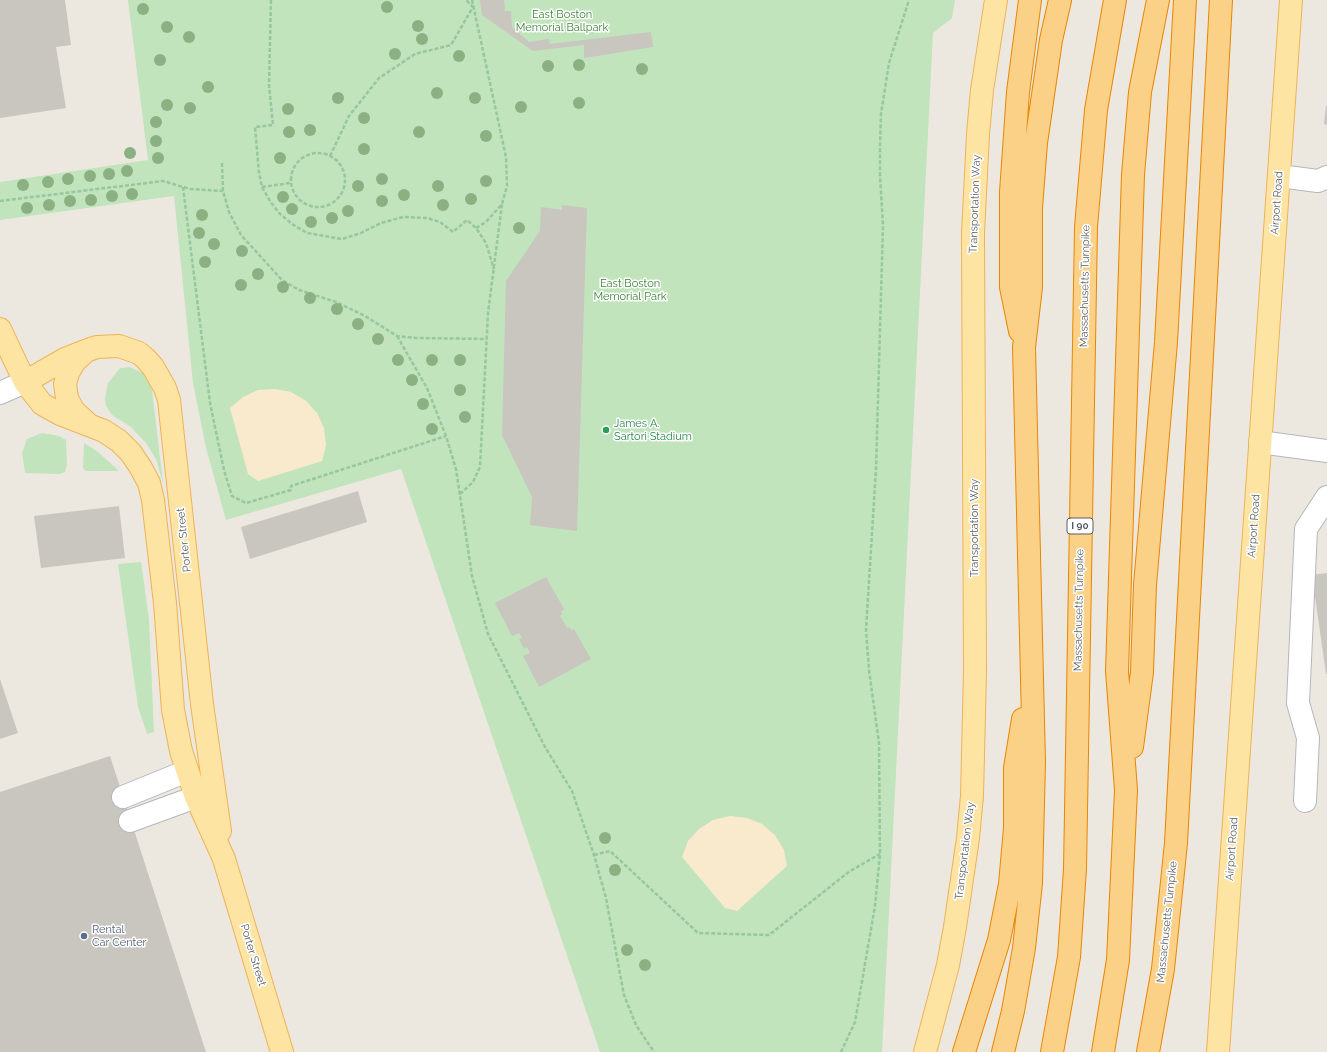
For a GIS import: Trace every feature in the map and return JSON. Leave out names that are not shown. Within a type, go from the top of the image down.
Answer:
[{"type":"highway","points":[[1024,347],[1011,288],[1011,216],[1018,92],[1030,0]]},
{"type":"highway","points":[[1003,1052],[1013,1011],[1024,948],[1031,883],[1034,803],[1024,347],[1031,287],[1031,208],[1036,143],[1051,40],[1060,0]]},
{"type":"highway","name":"Massachusetts Turnpike","points":[[1052,1052],[1069,957],[1075,869],[1086,213],[1096,110],[1115,0]]},
{"type":"highway","points":[[1126,790],[1117,671],[1132,199],[1140,92],[1158,0]]},
{"type":"highway","points":[[1102,1052],[1113,995],[1119,950],[1126,790],[1142,672],[1146,578],[1167,310],[1185,0]]},
{"type":"highway","name":"Massachusetts Turnpike","points":[[1148,1052],[1163,970],[1176,843],[1221,0]]},
{"type":"highway","points":[[964,1052],[999,940],[1010,884],[1015,828],[1015,768],[1032,663]]},
{"type":"main road","name":"Transportation Way","points":[[925,1052],[948,965],[955,927],[968,838],[972,796],[975,679],[974,202],[982,90],[996,0]]},
{"type":"main road","name":"Airport Road","points":[[1218,1052],[1291,0]]},
{"type":"main road","name":"Porter Street","points":[[0,329],[25,382],[34,394],[51,410],[87,423],[104,431],[119,441],[134,458],[149,483],[154,508],[165,596],[173,710],[176,730],[196,797],[224,859],[282,1052]]},
{"type":"main road","name":"Porter Street","points":[[25,382],[65,359],[88,350],[97,347],[119,346],[138,353],[153,367],[160,378],[169,400],[202,704],[224,859]]},
{"type":"main road","points":[[87,423],[73,410],[67,398],[65,384],[71,367],[88,350]]},
{"type":"street","points":[[1279,176],[1318,181],[1327,177]]},
{"type":"street","points":[[0,393],[25,382]]},
{"type":"street","points":[[1260,442],[1327,451]]},
{"type":"street","points":[[1305,801],[1308,738],[1298,703],[1306,529],[1327,497]]},
{"type":"street","points":[[123,797],[187,771]]},
{"type":"street","points":[[130,821],[196,797]]},
{"type":"path","points":[[271,0],[269,85],[273,125],[255,127],[259,173],[262,187],[280,214],[292,224],[307,233],[324,237],[342,238],[361,233],[381,223],[404,217],[440,222],[453,232],[467,220],[476,228],[486,243],[494,269]]},
{"type":"path","points":[[466,0],[473,7]]},
{"type":"path","points":[[460,494],[474,482],[480,467],[487,339],[502,204],[507,186],[506,157],[472,0]]},
{"type":"path","points":[[841,1052],[855,1022],[875,906],[880,854],[879,742],[866,630],[876,469],[883,233],[880,146],[881,114],[889,63],[909,0]]},
{"type":"path","points":[[330,156],[349,116],[379,78],[415,54],[451,45],[473,7]]},
{"type":"path","points":[[314,153],[330,156],[342,168],[345,176],[342,193],[330,205],[317,207],[304,204],[293,191],[290,183],[292,170],[299,160],[314,153]]},
{"type":"path","points":[[222,163],[223,191],[229,212],[241,235],[282,280],[299,290],[336,302],[365,316],[397,336],[416,338],[487,339]]},
{"type":"path","points":[[0,201],[163,181],[190,189],[223,191]]},
{"type":"path","points":[[262,187],[290,183]]},
{"type":"path","points":[[183,187],[210,403],[224,470],[232,496],[246,503],[291,490],[290,486],[446,436]]},
{"type":"path","points":[[476,228],[486,222],[502,204]]},
{"type":"path","points":[[397,336],[427,388],[446,436],[456,469],[472,576],[488,634],[542,741],[572,791],[594,855],[613,928],[624,995],[636,1025],[654,1052]]},
{"type":"path","points":[[594,855],[610,851],[698,933],[769,935],[850,871],[880,854]]},
{"type":"green space","name":"East Boston Memorial Park","points":[[128,0],[955,0],[952,18],[933,33],[882,1052],[600,1052],[401,469],[226,520],[206,448],[193,383],[174,196],[0,220],[0,182],[148,160]]},
{"type":"green space","points":[[130,367],[143,373],[152,390],[163,483],[156,459],[146,443],[131,427],[112,415],[106,406],[105,398],[108,383],[120,368]]},
{"type":"green space","points":[[42,433],[59,436],[66,440],[67,465],[65,472],[60,474],[25,473],[22,453],[27,439]]},
{"type":"green space","points":[[84,443],[98,452],[119,471],[86,471],[83,468]]},
{"type":"green space","points":[[141,562],[149,619],[154,732],[147,734],[138,707],[118,564]]},
{"type":"sand","points":[[275,389],[291,392],[306,401],[317,413],[324,428],[326,445],[322,461],[258,481],[248,474],[230,408],[243,397],[258,390]]},
{"type":"sand","points":[[730,816],[747,818],[762,824],[775,835],[784,850],[787,866],[737,911],[725,908],[682,857],[688,841],[699,829],[713,820]]},
{"type":"building","points":[[0,0],[65,0],[71,45],[56,47],[66,108],[0,118]]},
{"type":"building","points":[[480,0],[504,0],[505,11],[511,11],[512,27],[529,42],[549,39],[550,44],[651,32],[653,47],[584,58],[584,45],[533,51],[482,15]]},
{"type":"building","points":[[1327,106],[1327,125],[1324,124]]},
{"type":"building","points":[[562,205],[587,208],[577,531],[530,525],[532,497],[502,435],[506,281],[540,231],[541,207],[562,210]]},
{"type":"building","points":[[358,491],[367,522],[250,559],[241,527]]},
{"type":"building","points":[[119,506],[125,558],[41,568],[34,516]]},
{"type":"building","points":[[1327,573],[1327,674],[1326,674],[1312,575]]},
{"type":"building","points":[[546,577],[564,609],[560,616],[567,628],[569,627],[571,630],[574,629],[591,659],[539,687],[523,656],[530,653],[527,647],[524,649],[519,639],[522,638],[519,633],[512,636],[495,603]]},
{"type":"building","points":[[0,679],[18,733],[0,739]]},
{"type":"building","name":"Rental Car Center","points":[[110,756],[206,1052],[0,1052],[0,792]]},
{"type":"place","name":"James A. Sartori Stadium","points":[[606,430]]},
{"type":"place","name":"Rental Car Center","points":[[84,936]]},
{"type":"park label","name":"East Boston Memorial Ballpark","points":[[562,21]]}]
